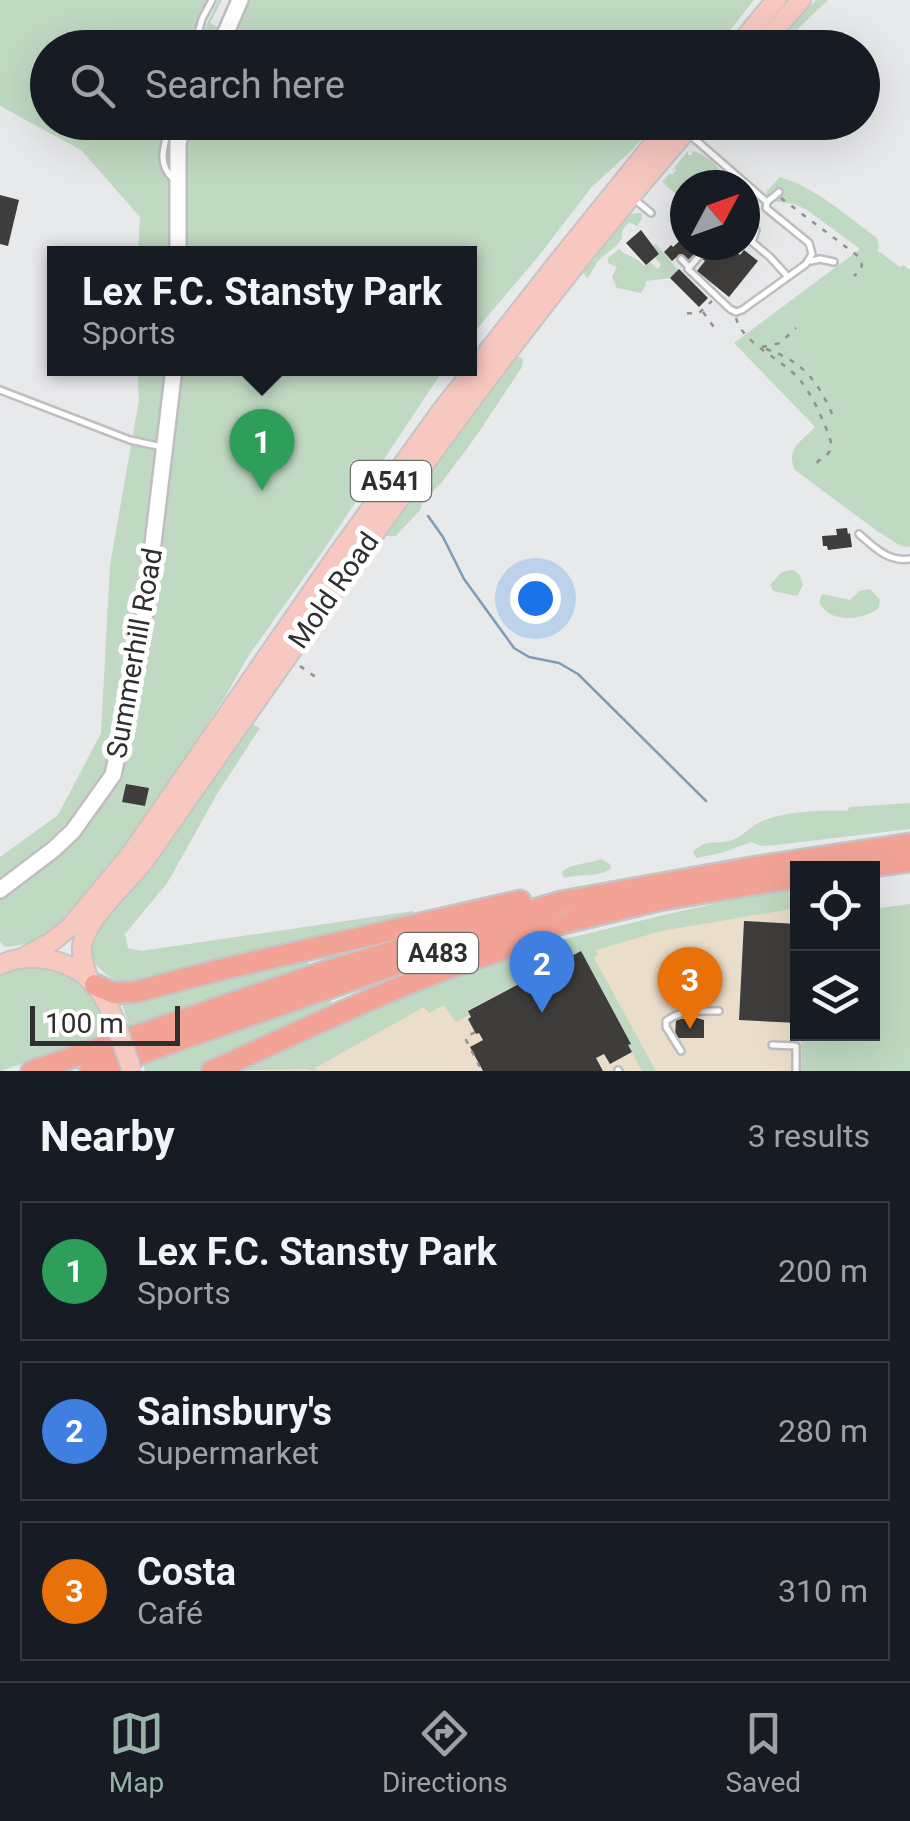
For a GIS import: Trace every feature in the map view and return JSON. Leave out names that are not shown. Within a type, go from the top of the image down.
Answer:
[{"type":"highway","name":"A483","points":[[90,1071],[412,959],[763,874],[910,844]]},
{"type":"highway","points":[[880,866],[910,862]]},
{"type":"highway","name":"A483","points":[[91,982],[114,993],[135,992],[598,885],[674,874],[790,876]]},
{"type":"highway","name":"A483","points":[[32,1071],[327,971],[561,902],[763,874]]},
{"type":"highway","name":"A483","points":[[212,1071],[472,959],[556,934],[658,912],[763,874]]},
{"type":"main road","points":[[751,30],[776,0]]},
{"type":"main road","points":[[775,30],[801,0]]},
{"type":"main road","name":"Mold Road","points":[[14,960],[70,928],[130,855],[546,304],[626,192],[669,140]]},
{"type":"main road","name":"Mold Road","points":[[91,982],[82,954],[86,933],[142,864],[280,652]]},
{"type":"main road","points":[[14,960],[65,964],[91,982],[115,1021],[132,1071]]},
{"type":"street","points":[[227,30],[240,0]]},
{"type":"street","points":[[178,246],[179,140]]},
{"type":"street","name":"Summerhill Road","points":[[0,890],[73,831],[113,775],[142,644],[173,376]]},
{"type":"street","points":[[0,949],[14,960]]},
{"type":"lane","points":[[199,30],[212,0]]},
{"type":"lane","points":[[166,140],[161,159],[166,174],[178,183]]},
{"type":"lane","points":[[698,140],[729,170]]},
{"type":"lane","points":[[626,192],[651,214]]},
{"type":"lane","points":[[763,217],[777,193]]},
{"type":"lane","points":[[760,199],[809,243],[812,254],[808,262]]},
{"type":"lane","points":[[760,249],[788,277]]},
{"type":"lane","points":[[681,260],[688,271],[736,312],[808,262],[834,262]]},
{"type":"lane","points":[[689,267],[695,260]]},
{"type":"lane","points":[[0,390],[130,440],[165,448]]},
{"type":"lane","points":[[859,534],[891,558],[910,559]]},
{"type":"lane","points":[[681,1050],[666,1021],[678,1013],[719,1011]]},
{"type":"lane","points":[[772,1045],[796,1046],[796,1071]]},
{"type":"path","points":[[777,193],[858,256],[862,265],[854,276]]},
{"type":"path","points":[[687,313],[698,314],[717,297]]},
{"type":"path","points":[[702,311],[718,333]]},
{"type":"path","points":[[736,312],[738,327],[799,378],[818,408],[832,448],[818,461],[816,470]]},
{"type":"path","points":[[760,347],[780,343],[796,328]]},
{"type":"path","points":[[760,347],[788,357],[806,371],[820,389],[834,421]]},
{"type":"path","points":[[280,652],[317,678]]},
{"type":"path","points":[[475,1032],[465,1038],[482,1071]]},
{"type":"shaded area","points":[[790,899],[790,1041],[811,1041],[810,1071],[259,1071],[481,970]]},
{"type":"green space","points":[[0,0],[208,0],[197,30],[30,30],[30,122],[0,106]]},
{"type":"green space","points":[[218,0],[222,0],[210,23],[221,30],[204,30]]},
{"type":"green space","points":[[247,0],[754,0],[730,30],[236,30]]},
{"type":"green space","points":[[816,0],[828,0],[797,30],[787,30]]},
{"type":"green space","points":[[63,140],[641,140],[591,188],[477,329],[477,246],[138,246],[140,217],[81,150]]},
{"type":"green space","points":[[688,151],[692,155],[693,151],[719,170],[676,170]]},
{"type":"green space","points":[[670,173],[670,189],[662,182]]},
{"type":"green space","points":[[780,177],[831,203],[877,238],[877,250],[910,270],[910,547],[901,546],[877,531],[795,470],[794,451],[815,427],[734,343],[860,249],[807,210],[767,197],[767,191]]},
{"type":"green space","points":[[642,213],[637,226],[629,222],[617,245],[598,261],[588,278],[585,276],[585,265],[595,260],[598,247],[626,214]]},
{"type":"green space","points":[[656,244],[678,270],[670,278],[646,281],[641,293],[617,288],[612,277],[617,267],[608,263],[608,258],[619,249],[644,266],[650,262],[658,269],[661,264],[655,258],[659,254],[653,246]]},
{"type":"green space","points":[[517,356],[523,359],[522,367],[477,435],[423,501],[420,510],[396,536],[387,536],[385,532],[396,516]]},
{"type":"green space","points":[[137,376],[439,376],[247,658],[147,815],[70,915],[34,943],[5,947],[0,942],[0,898],[99,804],[115,742],[100,779],[79,808],[0,881],[0,857],[58,815],[101,733],[110,565],[139,400]]},
{"type":"green space","points":[[793,570],[803,585],[797,596],[773,591],[770,585],[777,576]]},
{"type":"green space","points":[[870,589],[880,600],[879,608],[864,616],[838,617],[819,602],[822,594],[850,600],[859,591]]},
{"type":"green space","points":[[249,722],[260,728],[217,794],[168,882],[125,934],[128,948],[141,951],[413,911],[412,917],[125,985],[94,962],[89,948],[91,936],[207,787]]},
{"type":"green space","points":[[910,803],[910,829],[776,845],[752,842],[696,858],[693,852],[706,843],[733,839],[762,821],[782,815]]},
{"type":"green space","points":[[601,859],[611,869],[563,876],[562,872],[570,867]]},
{"type":"green space","points":[[790,890],[790,909],[661,931],[596,950],[598,955],[594,958],[656,1071],[642,1071],[581,951],[468,1010],[470,1015],[456,1022],[444,1005],[429,1013],[424,1007],[315,1068],[316,1071],[226,1071],[475,961],[740,898]]},
{"type":"green space","points":[[910,904],[910,1071],[801,1071],[802,1041],[880,1041],[880,908]]},
{"type":"green space","points":[[306,958],[311,970],[130,1030],[122,1004]]},
{"type":"green space","points":[[33,966],[66,974],[91,993],[104,1013],[101,1014],[108,1036],[0,1071],[0,976]]},
{"type":"green space","points":[[330,999],[335,1011],[197,1071],[145,1071],[143,1064]]},
{"type":"building","points":[[0,195],[19,200],[8,246],[0,244]]},
{"type":"building","points":[[641,230],[659,254],[646,265],[626,243]]},
{"type":"building","points":[[705,261],[758,261],[729,297],[697,271]]},
{"type":"building","points":[[679,269],[708,298],[699,307],[670,278]]},
{"type":"building","points":[[847,528],[852,547],[828,550],[823,546],[822,536],[837,535],[836,529]]},
{"type":"building","points":[[126,784],[149,788],[145,806],[122,802]]},
{"type":"building","points":[[744,921],[790,924],[790,1023],[739,1020]]},
{"type":"building","points":[[581,951],[632,1052],[610,1064],[604,1054],[596,1058],[603,1071],[483,1071],[470,1047],[483,1040],[468,1019],[468,1011]]},
{"type":"building","points":[[676,1019],[704,1020],[704,1038],[675,1038]]},
{"type":"waterway","points":[[428,516],[464,579],[514,648],[529,657],[559,663],[578,674],[706,801]]},
{"type":"place","name":"Lex F.C. Stansty Park","points":[[262,491]]},
{"type":"place","name":"Sainsbury's","points":[[542,1013]]},
{"type":"place","name":"Costa","points":[[690,1029]]}]
